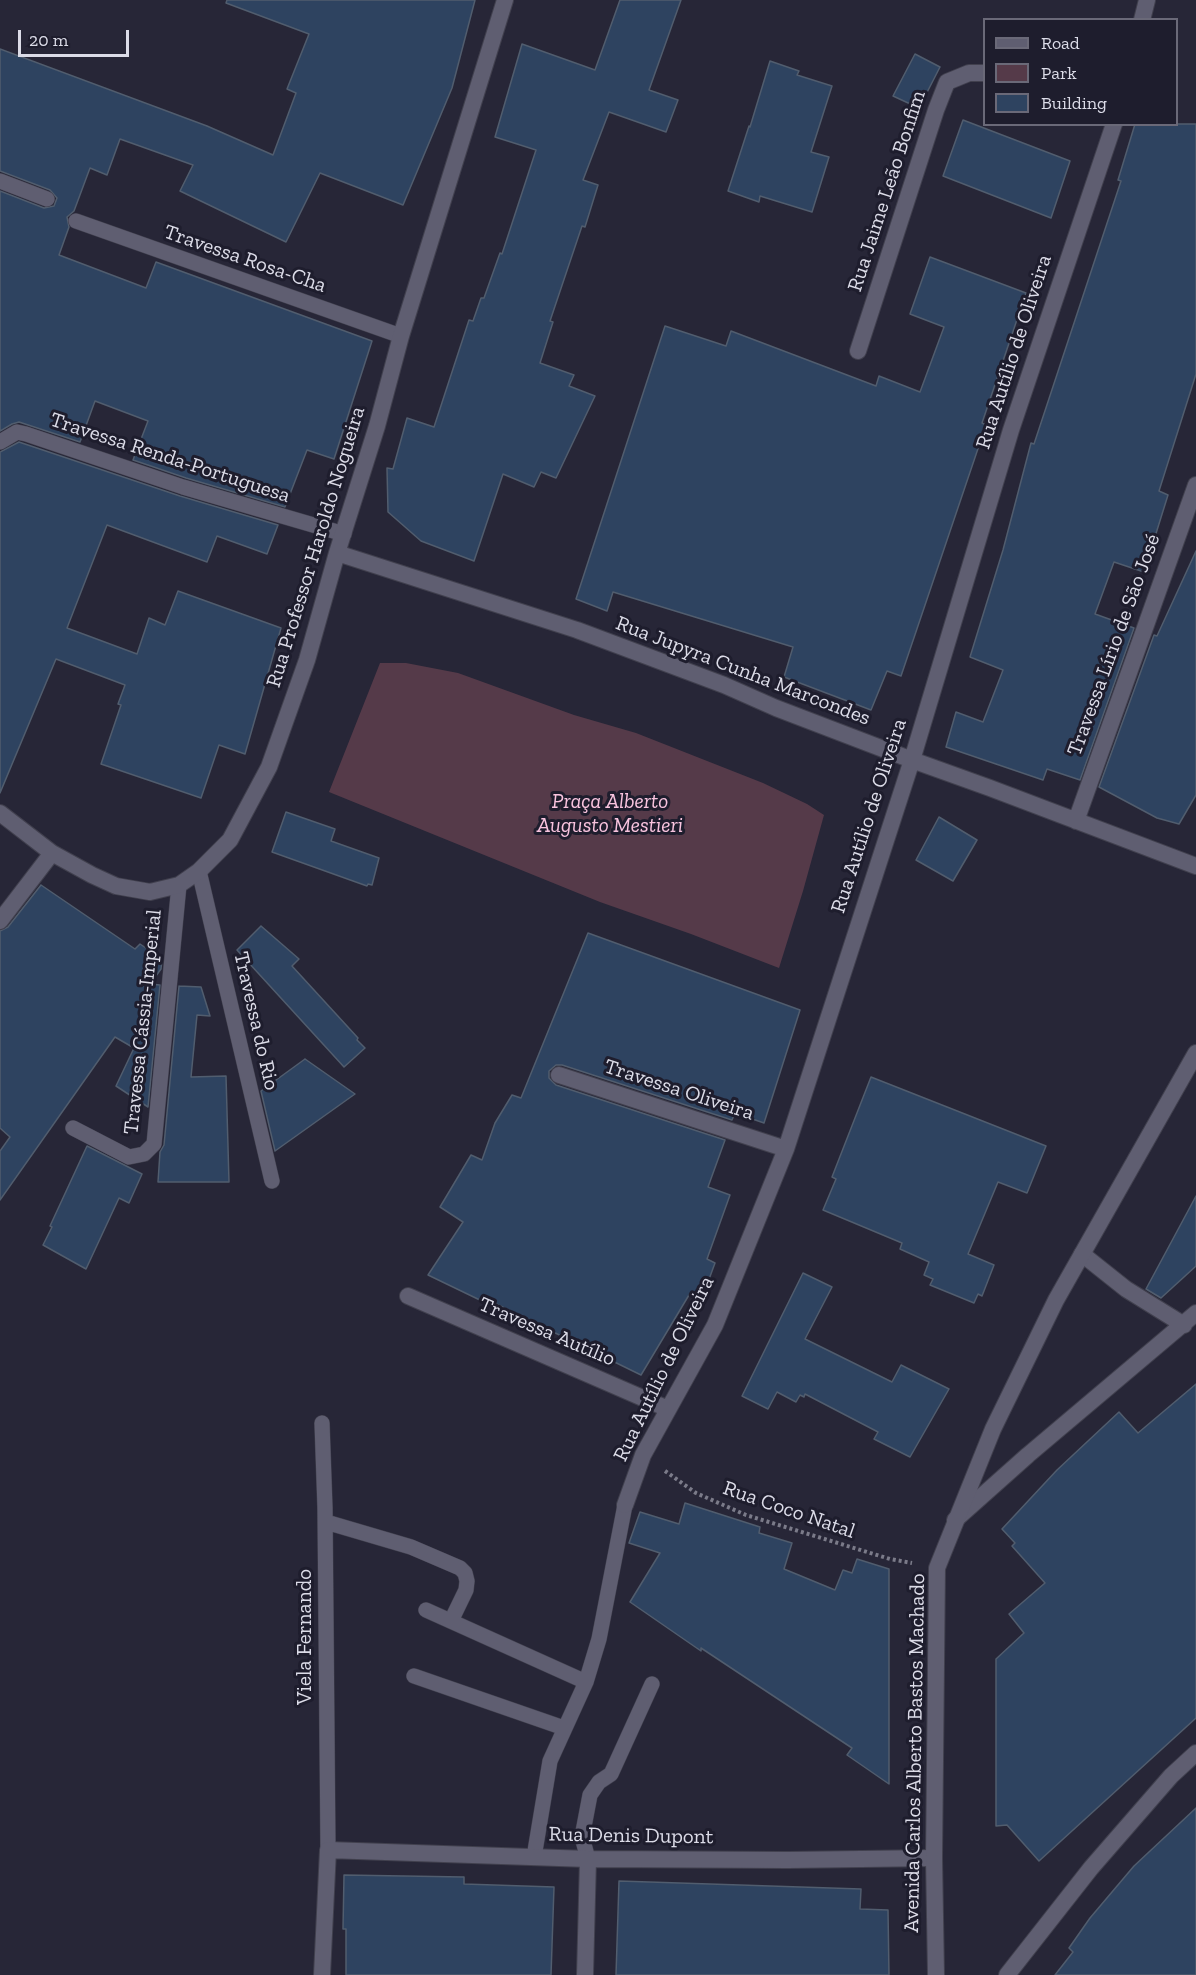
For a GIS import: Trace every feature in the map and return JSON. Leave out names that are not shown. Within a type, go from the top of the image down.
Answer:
[{"type":"street","name":"Rua Professor Haroldo Nogueira","points":[[0,813],[52,853],[116,886],[150,892],[179,885],[199,872],[230,840],[269,767],[307,660],[377,426],[401,336],[505,0]]},
{"type":"street","points":[[1142,18],[1147,0]]},
{"type":"street","name":"Rua Jaime Leão Bonfim","points":[[858,351],[947,82],[969,73],[983,73]]},
{"type":"street","name":"Rua Autílio de Oliveira","points":[[625,1505],[643,1455],[715,1325],[786,1149],[912,760],[1011,430],[1113,126]]},
{"type":"street","name":"Travessa Lírio de São José","points":[[1076,821],[1196,485]]},
{"type":"street","name":"Rua Jupyra Cunha Marcondes","points":[[338,553],[577,630],[724,685],[776,708],[912,760],[1196,866]]},
{"type":"street","points":[[0,921],[52,853]]},
{"type":"street","name":"Avenida Carlos Alberto Bastos Machado","points":[[936,1975],[934,1858],[937,1568],[993,1430],[1056,1300],[1196,1053]]},
{"type":"street","name":"Travessa Oliveira","points":[[559,1075],[786,1149]]},
{"type":"street","points":[[956,1520],[1028,1455],[1190,1319],[1126,1289],[1082,1254]]},
{"type":"street","name":"Travessa Autílio","points":[[408,1296],[668,1409]]},
{"type":"street","points":[[1007,1975],[1091,1868],[1171,1776],[1196,1753]]},
{"type":"street","points":[[322,1975],[328,1850]]},
{"type":"street","name":"Rua Denis Dupont","points":[[328,1850],[588,1859],[934,1858]]},
{"type":"street","points":[[585,1975],[588,1859]]},
{"type":"lane","points":[[0,181],[48,199]]},
{"type":"lane","name":"Travessa Rosa-Cha","points":[[76,221],[401,336]]},
{"type":"lane","name":"Travessa Renda-Portuguesa","points":[[0,442],[17,432],[40,437],[193,490],[345,534]]},
{"type":"lane","name":"Travessa do Rio","points":[[199,872],[272,1180]]},
{"type":"lane","name":"Travessa Cássia-Imperial","points":[[73,1128],[129,1157],[144,1154],[154,1144],[179,885]]},
{"type":"lane","name":"Viela Fernando","points":[[322,1423],[326,1522],[328,1850]]},
{"type":"lane","points":[[534,1857],[550,1761],[586,1682],[599,1639],[625,1505]]},
{"type":"lane","points":[[326,1522],[411,1547],[460,1568],[465,1573],[466,1590],[451,1621]]},
{"type":"lane","points":[[426,1610],[586,1682]]},
{"type":"lane","points":[[414,1676],[564,1728]]},
{"type":"lane","points":[[588,1859],[582,1837],[590,1795],[599,1782],[611,1774],[652,1684]]},
{"type":"path","name":"Rua Coco Natal","points":[[643,1455],[696,1493],[746,1515],[890,1559],[937,1568]]},
{"type":"green space","name":"Praça Alberto Augusto Mestieri","points":[[380,663],[406,663],[458,673],[574,715],[636,733],[763,783],[807,804],[824,815],[779,968],[600,902],[329,792]]},
{"type":"building","points":[[227,0],[475,0],[452,88],[403,205],[320,173],[286,242],[180,191],[193,165],[120,139],[107,175],[90,168],[74,211],[67,217],[69,227],[59,255],[146,288],[156,262],[372,341],[334,459],[307,450],[285,507],[133,460],[148,421],[95,401],[80,442],[19,422],[0,431],[0,191],[44,208],[54,206],[57,198],[50,190],[0,171],[0,49],[207,126],[273,155],[296,93],[287,89],[309,34],[226,3]]},
{"type":"building","points":[[620,0],[681,0],[649,90],[678,100],[666,132],[609,112],[583,180],[598,185],[550,321],[553,322],[540,363],[574,375],[569,386],[595,396],[556,478],[541,472],[534,487],[503,474],[474,561],[421,541],[388,512],[387,468],[393,469],[407,418],[434,427],[469,320],[473,321],[500,253],[502,254],[536,150],[495,137],[522,44],[595,70]]},
{"type":"building","points":[[915,54],[940,67],[919,108],[893,96]]},
{"type":"building","points":[[770,61],[799,71],[797,75],[832,86],[811,152],[829,157],[812,212],[760,196],[759,202],[728,191]]},
{"type":"building","points":[[963,120],[1070,161],[1051,218],[943,176]]},
{"type":"building","points":[[1196,124],[1196,374],[1159,491],[1168,495],[1144,572],[1114,562],[1095,614],[1134,628],[1080,780],[1047,769],[1043,780],[946,747],[956,712],[983,722],[1003,670],[970,657],[1003,550],[1031,443],[1034,444],[1121,181],[1118,180],[1134,126]]},
{"type":"building","points":[[930,257],[1026,293],[982,423],[986,425],[901,676],[887,671],[871,710],[784,677],[793,647],[613,592],[607,611],[576,599],[665,326],[726,346],[731,331],[876,386],[879,376],[920,392],[944,327],[910,314]]},
{"type":"building","points":[[19,442],[180,496],[278,525],[267,554],[217,536],[207,562],[107,525],[67,628],[137,654],[149,618],[165,625],[178,591],[281,628],[245,754],[219,745],[201,798],[101,764],[121,705],[118,704],[125,685],[56,659],[0,793],[0,452]]},
{"type":"building","points":[[1196,551],[1196,795],[1179,824],[1157,818],[1099,787],[1154,635],[1157,636]]},
{"type":"building","points":[[286,812],[335,829],[331,841],[379,858],[372,885],[367,886],[272,852]]},
{"type":"building","points":[[939,817],[977,840],[953,881],[916,860]]},
{"type":"building","points":[[41,885],[135,949],[140,944],[162,959],[161,969],[150,984],[160,985],[148,1107],[116,1086],[134,1048],[115,1037],[0,1200],[0,1151],[10,1137],[0,1128],[0,931],[8,927]]},
{"type":"building","points":[[261,926],[299,959],[292,966],[365,1048],[344,1067],[237,950]]},
{"type":"building","points":[[588,933],[800,1010],[764,1123],[735,1113],[732,1120],[562,1065],[556,1065],[549,1071],[549,1078],[556,1085],[725,1140],[708,1187],[730,1195],[707,1259],[715,1263],[699,1299],[689,1295],[641,1375],[486,1299],[484,1302],[428,1275],[463,1222],[440,1207],[471,1155],[482,1160],[495,1123],[512,1095],[521,1098]]},
{"type":"building","points":[[179,986],[201,987],[210,1016],[197,1015],[191,1077],[226,1076],[229,1182],[158,1182],[160,1152],[164,1145]]},
{"type":"building","points":[[305,1059],[355,1094],[275,1151],[261,1091]]},
{"type":"building","points":[[871,1077],[1046,1146],[1027,1193],[998,1182],[968,1254],[994,1265],[982,1296],[978,1294],[974,1303],[930,1285],[933,1279],[924,1275],[929,1262],[900,1249],[902,1243],[823,1210],[836,1179],[832,1177]]},
{"type":"building","points":[[87,1146],[142,1174],[129,1203],[119,1198],[86,1269],[43,1245]]},
{"type":"building","points":[[1196,1196],[1196,1266],[1161,1298],[1146,1289]]},
{"type":"building","points":[[803,1273],[832,1287],[805,1339],[892,1382],[901,1365],[949,1389],[910,1457],[874,1439],[878,1432],[805,1394],[804,1397],[800,1395],[796,1402],[777,1392],[768,1409],[742,1396]]},
{"type":"building","points":[[1196,1384],[1196,1718],[1039,1861],[1007,1825],[996,1826],[996,1659],[1024,1633],[1009,1614],[1045,1583],[1012,1546],[1015,1543],[1002,1529],[1057,1470],[1119,1412],[1138,1433]]},
{"type":"building","points":[[685,1503],[760,1527],[759,1533],[792,1543],[784,1569],[835,1590],[843,1570],[852,1573],[857,1559],[889,1569],[889,1784],[847,1755],[852,1748],[701,1648],[701,1651],[630,1602],[660,1553],[629,1543],[640,1512],[679,1524]]},
{"type":"building","points":[[1196,1808],[1196,1975],[1055,1975],[1073,1952],[1069,1948],[1090,1918],[1134,1866]]},
{"type":"building","points":[[344,1875],[464,1877],[464,1884],[554,1887],[551,1975],[346,1975],[346,1929],[343,1929]]},
{"type":"building","points":[[619,1881],[861,1889],[860,1909],[888,1910],[889,1975],[616,1975]]}]
